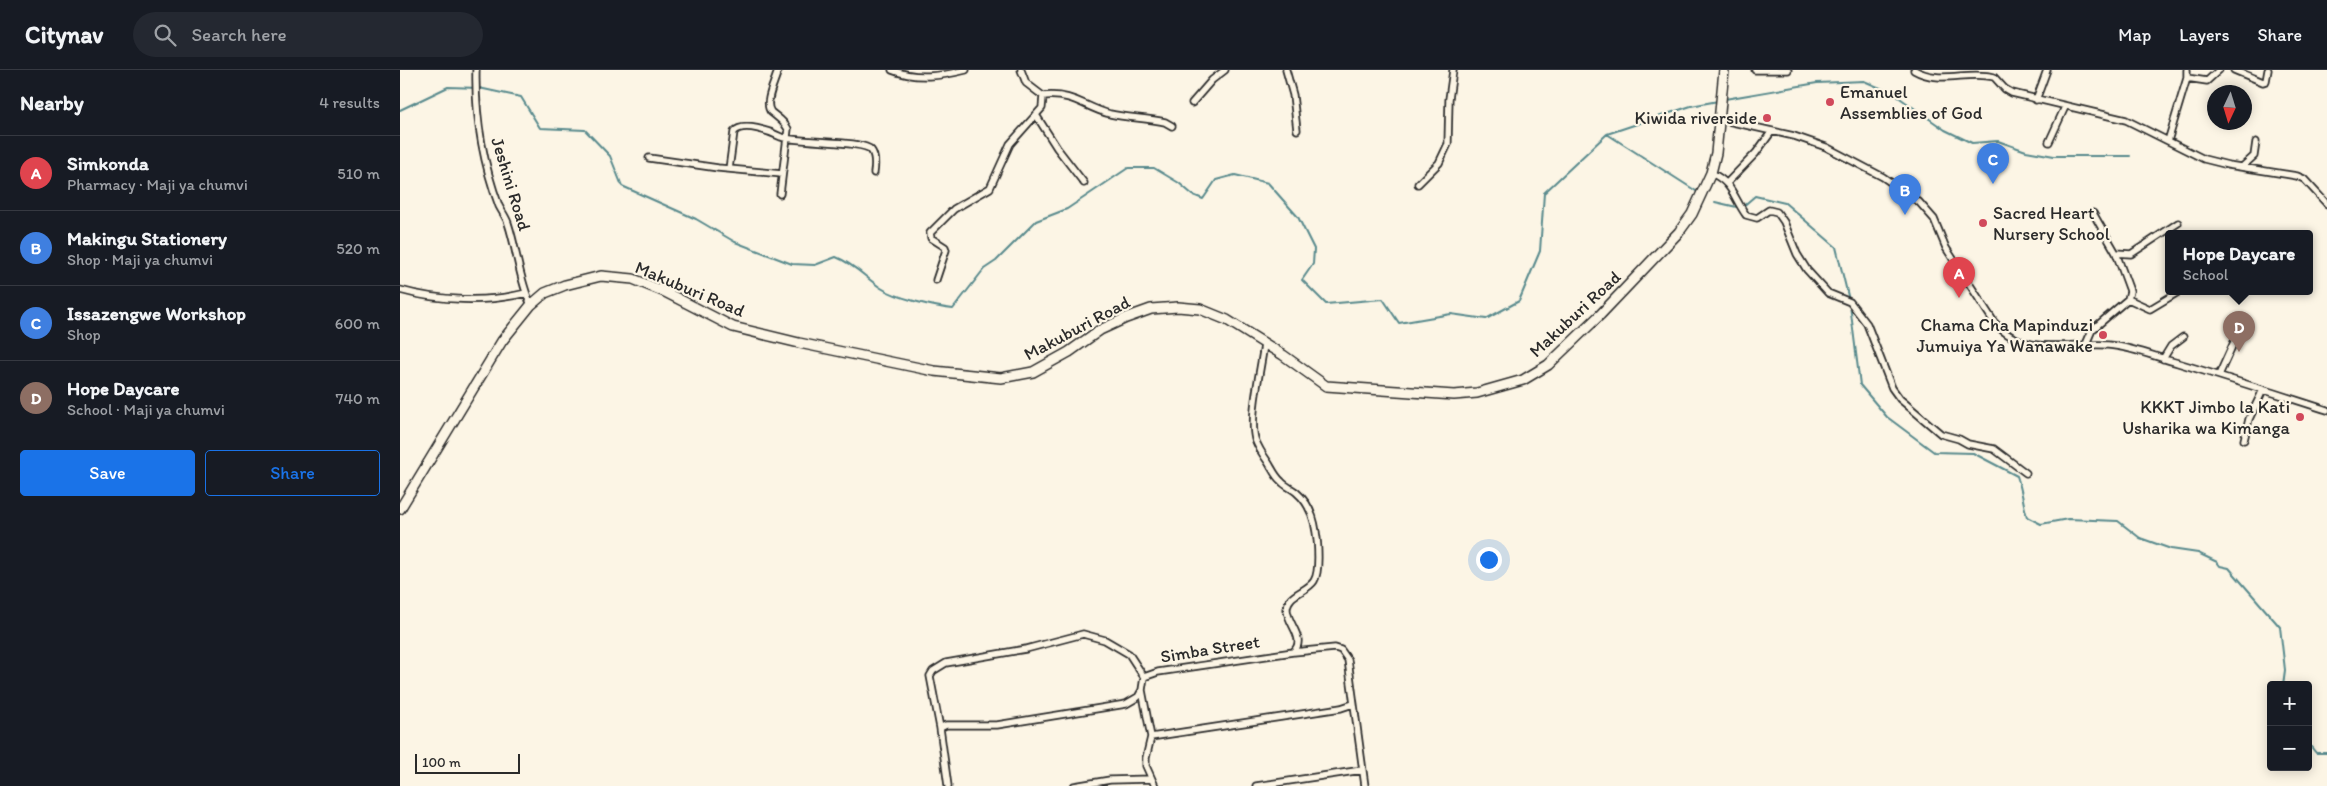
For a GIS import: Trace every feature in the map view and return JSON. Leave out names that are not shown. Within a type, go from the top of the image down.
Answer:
[{"type":"street","name":"Jeshini Road","points":[[476,70],[479,123],[488,171],[500,208],[508,222],[526,293],[531,305]]},
{"type":"street","points":[[778,70],[770,97],[769,108],[786,125],[788,139],[780,194]]},
{"type":"street","points":[[892,70],[923,76],[939,76],[966,70]]},
{"type":"street","points":[[1021,70],[1026,83],[1043,96],[1056,95],[1072,98],[1108,114],[1165,122],[1172,126]]},
{"type":"street","points":[[1192,103],[1212,80],[1225,70]]},
{"type":"street","points":[[1286,70],[1293,95],[1297,130]]},
{"type":"street","points":[[1418,184],[1439,163],[1448,144],[1449,99],[1453,70]]},
{"type":"street","name":"Makuburi Road","points":[[400,509],[502,342],[531,305],[545,293],[565,285],[600,276],[618,276],[633,279],[665,292],[733,327],[799,343],[934,371],[1001,378],[1033,372],[1069,352],[1100,330],[1152,308],[1178,306],[1200,309],[1227,320],[1283,355],[1326,386],[1454,395],[1477,393],[1523,380],[1548,365],[1607,308],[1679,232],[1700,200],[1711,172],[1719,138],[1721,88],[1724,70]]},
{"type":"street","points":[[1755,70],[1788,70]]},
{"type":"street","points":[[1914,70],[1926,76],[1939,77],[1988,75],[1994,77],[2008,91],[2036,100],[2126,120],[2204,158],[2301,178],[2327,204]]},
{"type":"street","points":[[2036,100],[2047,70]]},
{"type":"street","points":[[2168,142],[2187,78],[2187,70]]},
{"type":"street","points":[[2187,78],[2207,81],[2219,70]]},
{"type":"street","points":[[2234,70],[2263,82],[2266,81],[2268,70]]},
{"type":"street","points":[[936,280],[946,250],[945,246],[931,238],[930,234],[954,209],[990,188],[1010,144],[1042,108],[1043,96]]},
{"type":"street","points":[[2049,142],[2065,107]]},
{"type":"street","points":[[1036,115],[1057,148],[1084,183]]},
{"type":"street","points":[[1720,119],[1826,146],[1883,177],[1924,206],[1934,218],[1946,248],[1990,315],[2002,332],[2016,341],[2036,345],[2086,344],[2122,347],[2219,375],[2327,410]]},
{"type":"street","points":[[729,169],[734,132],[738,128],[767,131],[788,139],[850,143],[866,147],[871,149],[874,155],[874,173]]},
{"type":"street","points":[[1727,183],[1756,153],[1772,131]]},
{"type":"street","points":[[2242,167],[2254,156],[2256,142]]},
{"type":"street","points":[[648,158],[782,174]]},
{"type":"street","points":[[1711,172],[1727,183],[1733,190],[1746,215],[1757,218],[1769,210],[1777,212],[1784,222],[1797,254],[1807,270],[1828,293],[1850,302],[1869,329],[1892,388],[1900,399],[1946,437],[1958,438],[1968,444],[1994,449],[2026,473]]},
{"type":"street","points":[[2086,344],[2092,330],[2128,299],[2130,291],[2116,253],[2093,213]]},
{"type":"street","points":[[2167,230],[2178,223]]},
{"type":"street","points":[[2116,253],[2131,254],[2165,232]]},
{"type":"street","points":[[400,290],[430,297],[490,299],[526,293]]},
{"type":"street","points":[[2128,299],[2150,309],[2173,295]]},
{"type":"street","points":[[2219,375],[2244,320]]},
{"type":"street","points":[[2163,359],[2171,346],[2184,337]]},
{"type":"street","points":[[1264,344],[1254,429],[1257,443],[1281,482],[1298,493],[1310,508],[1316,532],[1316,571],[1314,582],[1302,592],[1292,597],[1288,604],[1287,611],[1299,640],[1293,652]]},
{"type":"street","points":[[2244,440],[2249,420],[2263,390]]},
{"type":"street","points":[[948,786],[930,676],[933,671],[946,662],[1026,650],[1083,634],[1105,640],[1129,654],[1144,677]]},
{"type":"street","name":"Simba Street","points":[[1155,786],[1151,779],[1146,758],[1151,737],[1142,690],[1144,677],[1158,672],[1293,652],[1335,648],[1341,650],[1348,660],[1353,704]]},
{"type":"street","points":[[940,728],[951,724],[997,725],[1126,704],[1133,701],[1142,690]]},
{"type":"street","points":[[1151,737],[1307,714],[1353,704],[1359,731],[1365,786]]},
{"type":"street","points":[[1256,786],[1362,770]]},
{"type":"street","points":[[1074,786],[1110,780],[1151,779]]},
{"type":"waterway","points":[[1725,99],[1817,83],[1864,81],[1894,94],[1945,130],[1972,143],[1998,141],[2026,151],[2054,156],[2130,156]]},
{"type":"waterway","points":[[400,110],[448,87],[479,88],[521,97],[540,128],[585,130],[610,156],[622,186],[696,219],[735,242],[792,264],[815,265],[836,257],[849,263],[888,292],[916,302],[953,309],[984,269],[996,261],[1036,221],[1067,209],[1128,168],[1154,168],[1179,183],[1193,195],[1203,199],[1216,180],[1235,175],[1268,183],[1298,217],[1314,249],[1313,264],[1302,280],[1326,304],[1383,299],[1399,323],[1451,314],[1486,319],[1519,301],[1540,251],[1544,193],[1607,134],[1691,106],[1718,101]]},
{"type":"waterway","points":[[1607,134],[1696,191]]},
{"type":"waterway","points":[[1715,202],[1741,208],[1755,196],[1785,203],[1836,247],[1849,300]]},
{"type":"waterway","points":[[1850,305],[1860,385],[1887,417],[1934,452],[1973,453],[2017,476],[2027,517],[2041,524],[2068,519],[2118,521],[2140,538],[2171,549],[2198,553],[2217,562],[2220,566],[2229,568],[2280,627],[2285,670],[2284,681]]},
{"type":"waterway","points":[[2312,748],[2316,753],[2327,753]]},
{"type":"place","name":"Emanuel Assemblies of God","points":[[1830,102]]},
{"type":"place","name":"Kiwida riverside","points":[[1767,118]]},
{"type":"place","name":"Issazengwe Workshop","points":[[1993,184]]},
{"type":"place","name":"Makingu Stationery","points":[[1905,215]]},
{"type":"place","name":"Sacred Heart Nursery School","points":[[1983,223]]},
{"type":"place","name":"Simkonda","points":[[1959,298]]},
{"type":"place","name":"Chama Cha Mapinduzi Jumuiya Ya Wanawake","points":[[2103,335]]},
{"type":"place","name":"Hope Daycare","points":[[2239,352]]},
{"type":"place","name":"KKKT Jimbo la Kati Usharika wa Kimanga","points":[[2300,417]]}]
